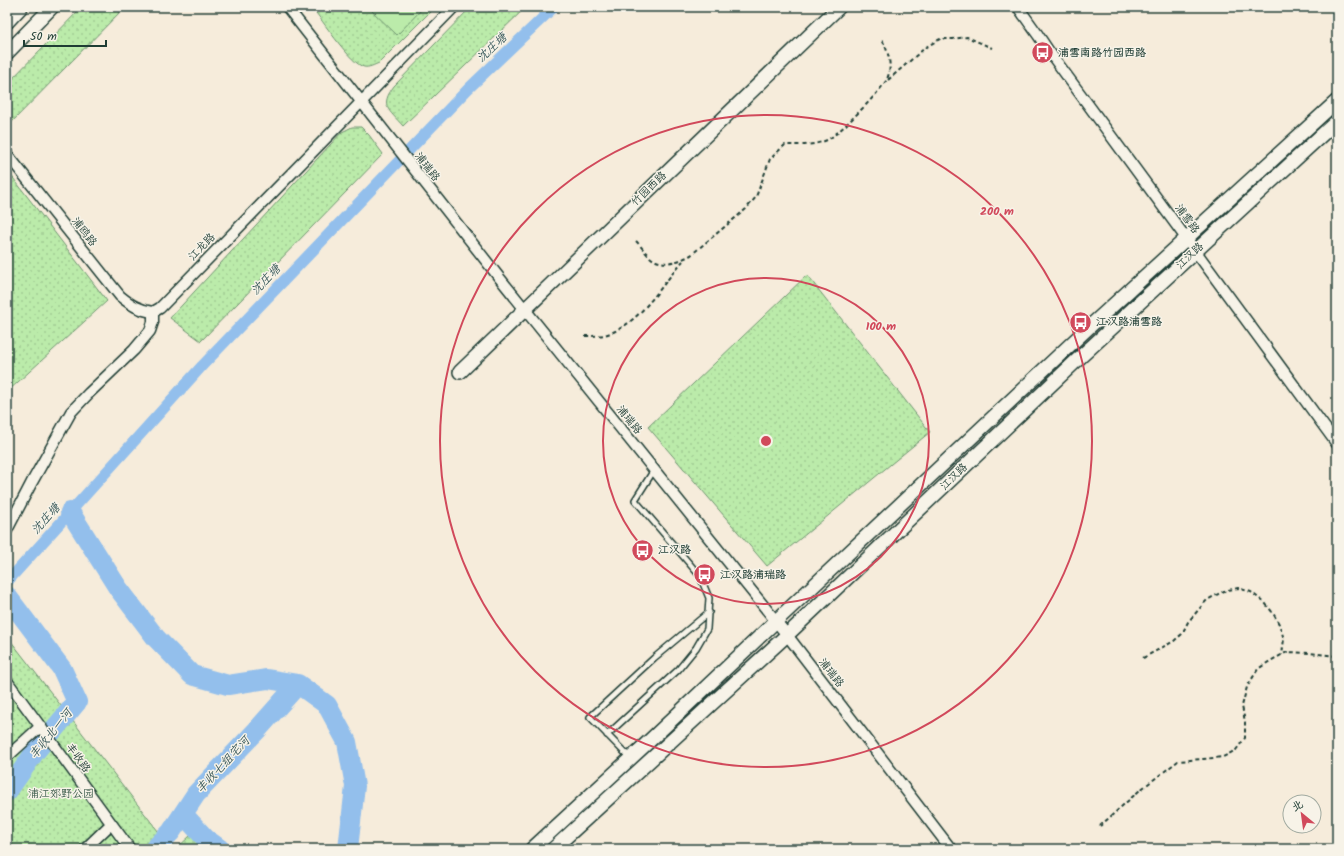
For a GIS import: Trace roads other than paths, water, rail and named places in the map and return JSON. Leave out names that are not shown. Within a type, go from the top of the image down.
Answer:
[{"type":"street","points":[[7,22],[21,7]]},
{"type":"street","points":[[7,53],[52,7]]},
{"type":"street","name":"浦瑞路","points":[[287,7],[524,309],[787,635],[951,849]]},
{"type":"street","name":"江龙路","points":[[153,312],[160,308],[454,7]]},
{"type":"street","name":"竹园西路","points":[[460,372],[839,7]]},
{"type":"street","name":"浦雪路","points":[[1018,7],[1337,444]]},
{"type":"street","points":[[532,849],[1186,238],[1337,101]]},
{"type":"street","name":"江汉路","points":[[553,849],[787,635],[1075,362],[1337,121]]},
{"type":"street","name":"浦鸥路","points":[[7,154],[120,296],[131,305],[153,312]]},
{"type":"street","points":[[7,530],[71,412],[134,350],[150,331],[153,322],[153,312]]},
{"type":"street","name":"丰收路","points":[[7,681],[130,849]]},
{"type":"street","points":[[7,757],[42,729]]},
{"type":"street","points":[[85,849],[111,824]]},
{"type":"lane","points":[[607,735],[678,670],[696,648],[707,629],[709,598],[700,576],[635,500],[654,470]]},
{"type":"lane","points":[[630,759],[590,716],[654,658],[709,612]]},
{"type":"waterway","name":"沈庄塘","points":[[7,582],[202,366],[468,89],[554,7]]},
{"type":"waterway","points":[[70,512],[118,588],[156,638],[192,675],[228,685],[267,679],[298,684],[327,705],[347,742],[355,786],[348,849]]},
{"type":"waterway","name":"丰收北一河","points":[[7,596],[62,669],[77,702],[35,752],[7,792]]},
{"type":"waterway","name":"丰收七组宅河","points":[[154,849],[171,832],[196,794],[258,729],[298,684]]},
{"type":"waterway","points":[[183,814],[206,839],[220,849]]},
{"type":"place","name":"浦雪南路竹园西路","points":[[1043,53]]},
{"type":"place","name":"江汉路浦雪路","points":[[1081,322]]},
{"type":"place","name":"江汉路","points":[[642,550]]},
{"type":"place","name":"江汉路浦瑞路","points":[[704,575]]},
{"type":"park label","name":"浦江郊野公园","points":[[61,794]]}]
